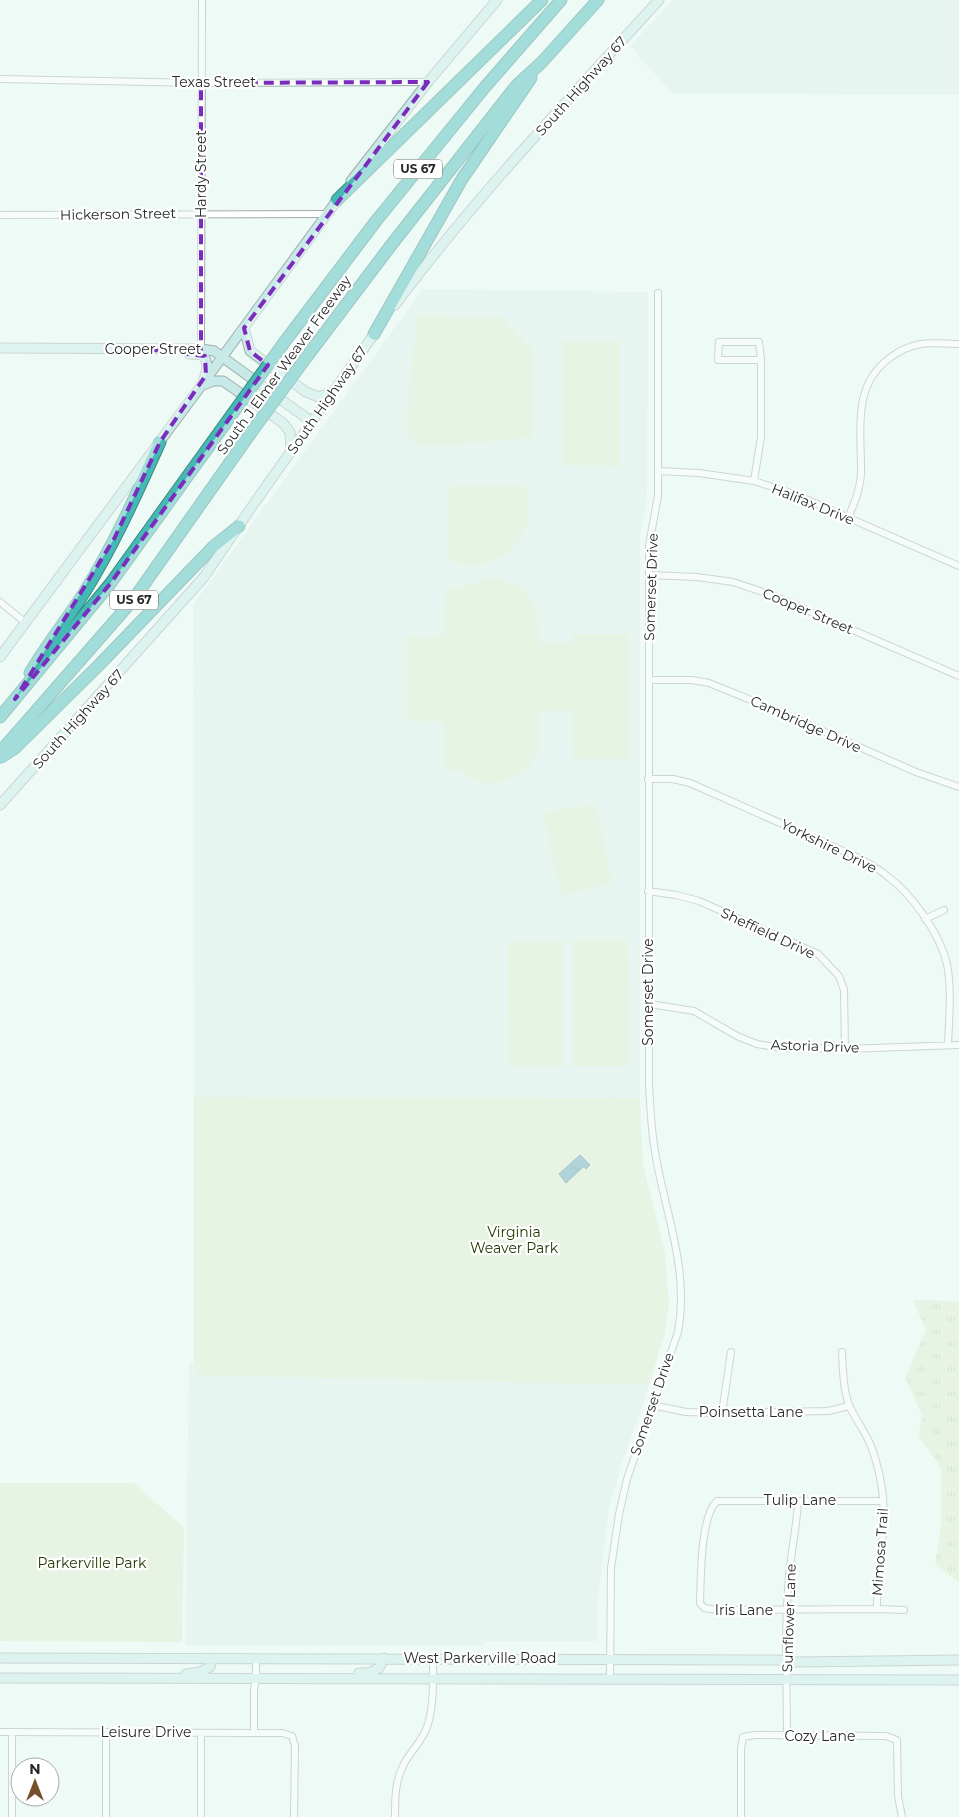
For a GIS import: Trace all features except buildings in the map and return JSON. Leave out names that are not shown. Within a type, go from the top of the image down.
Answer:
[{"type":"highway","points":[[337,200],[542,0]]},
{"type":"highway","name":"South J Elmer Weaver Freeway","points":[[0,717],[110,584],[283,344],[376,222],[479,94],[561,0]]},
{"type":"highway","name":"South J Elmer Weaver Freeway","points":[[0,752],[133,600],[308,355],[517,85],[542,62],[598,0]]},
{"type":"highway","points":[[374,334],[462,179],[542,62]]},
{"type":"highway","points":[[15,699],[36,663],[84,593],[131,507],[160,442]]},
{"type":"highway","points":[[0,758],[15,748],[99,665],[214,546],[239,526]]},
{"type":"main road","points":[[0,657],[244,328],[376,146],[497,0]]},
{"type":"main road","name":"South Highway 67","points":[[0,805],[204,577],[374,334],[417,276],[486,192],[659,0]]},
{"type":"main road","points":[[244,328],[250,351],[306,392],[319,397],[335,391]]},
{"type":"main road","name":"Cooper Street","points":[[0,348],[201,349],[214,351],[312,422]]},
{"type":"main road","points":[[144,349],[159,354],[203,355],[206,359],[207,369],[201,386]]},
{"type":"main road","points":[[201,386],[213,381],[223,381],[283,422],[290,432],[291,452]]},
{"type":"main road","name":"West Parkerville Road","points":[[0,1658],[959,1660]]},
{"type":"main road","points":[[146,1678],[200,1672],[210,1667],[212,1658]]},
{"type":"main road","points":[[311,1679],[368,1673],[379,1668],[384,1658]]},
{"type":"main road","name":"West Parkerville Road","points":[[0,1678],[959,1680]]},
{"type":"street","name":"Hardy Street","points":[[201,349],[202,0]]},
{"type":"street","name":"Texas Street","points":[[0,79],[201,83],[428,82]]},
{"type":"street","name":"Hickerson Street","points":[[0,216],[201,213],[326,214]]},
{"type":"street","name":"Somerset Drive","points":[[610,1679],[611,1568],[618,1522],[627,1479],[678,1332],[682,1291],[678,1254],[654,1144],[649,1084],[649,545],[658,496],[659,471],[658,293]]},
{"type":"street","points":[[754,481],[761,437],[761,360],[759,342],[719,342],[718,360],[761,360]]},
{"type":"street","points":[[848,518],[860,484],[859,429],[861,402],[868,382],[880,366],[898,351],[921,344],[959,344]]},
{"type":"street","name":"Halifax Drive","points":[[659,471],[699,473],[754,481],[794,494],[959,566]]},
{"type":"street","name":"Cooper Street","points":[[649,575],[697,577],[733,582],[764,592],[959,676]]},
{"type":"street","points":[[0,602],[26,623]]},
{"type":"street","name":"Cambridge Drive","points":[[649,680],[692,680],[709,683],[916,772],[959,787]]},
{"type":"street","name":"Yorkshire Drive","points":[[648,779],[673,779],[690,783],[861,859],[887,876],[904,891],[926,919],[946,963],[949,982],[948,1045]]},
{"type":"street","name":"Sheffield Drive","points":[[648,891],[699,901],[818,954],[839,976],[844,990],[845,1048]]},
{"type":"street","points":[[926,919],[944,910]]},
{"type":"street","name":"Astoria Drive","points":[[649,1004],[694,1011],[737,1036],[757,1044],[781,1048],[959,1045]]},
{"type":"street","points":[[722,1412],[731,1352]]},
{"type":"street","name":"Mimosa Trail","points":[[842,1352],[844,1389],[850,1406],[870,1445],[881,1482],[884,1522],[877,1585],[877,1609]]},
{"type":"street","name":"Poinsetta Lane","points":[[652,1405],[686,1412],[828,1411],[850,1406]]},
{"type":"street","name":"Sunflower Lane","points":[[787,1736],[789,1577],[797,1527],[798,1500]]},
{"type":"street","name":"Tulip Lane","points":[[704,1608],[700,1603],[702,1558],[710,1512],[713,1504],[717,1501],[883,1501]]},
{"type":"street","name":"Iris Lane","points":[[704,1608],[718,1610],[904,1610]]},
{"type":"street","points":[[254,1733],[256,1658]]},
{"type":"street","points":[[395,1817],[394,1795],[398,1779],[404,1764],[428,1726],[433,1679],[432,1658]]},
{"type":"street","name":"Leisure Drive","points":[[0,1732],[282,1733],[292,1736],[294,1746],[294,1817]]},
{"type":"street","points":[[12,1732],[12,1817]]},
{"type":"street","points":[[106,1732],[106,1817]]},
{"type":"street","points":[[201,1733],[201,1817]]},
{"type":"street","name":"Cozy Lane","points":[[741,1817],[741,1749],[744,1737],[755,1735],[886,1736],[897,1740],[898,1796],[902,1817]]},
{"type":"highlighted area","points":[[428,82],[244,328],[250,351],[268,365],[110,584],[15,699],[114,539],[160,442],[206,375],[205,356],[144,349],[201,349],[201,83]]},
{"type":"shaded area","points":[[673,0],[959,0],[959,95],[672,93],[630,46]]},
{"type":"shaded area","points":[[423,289],[648,292],[647,497],[640,534],[640,1098],[194,1097],[193,605]]},
{"type":"shaded area","points":[[189,1362],[558,1369],[558,1383],[649,1385],[622,1463],[609,1508],[597,1607],[597,1641],[484,1641],[484,1645],[478,1646],[185,1645]]},
{"type":"green space","points":[[417,316],[501,317],[533,349],[533,437],[459,445],[419,445],[408,434],[409,393]]},
{"type":"green space","points":[[562,341],[620,341],[620,466],[562,465]]},
{"type":"green space","points":[[454,485],[524,485],[529,504],[525,528],[512,548],[492,562],[480,565],[466,565],[449,561],[449,491]]},
{"type":"green space","points":[[492,578],[517,586],[526,592],[531,599],[537,618],[539,644],[571,643],[573,691],[573,634],[629,634],[630,759],[574,759],[573,711],[539,710],[539,745],[532,762],[518,775],[500,782],[491,783],[479,781],[459,771],[445,772],[445,722],[408,721],[407,637],[445,637],[446,588],[463,588],[478,581]]},
{"type":"green space","points":[[595,803],[613,883],[562,895],[543,814]]},
{"type":"green space","points":[[573,940],[628,940],[629,1066],[573,1066]]},
{"type":"green space","points":[[508,941],[564,941],[564,1067],[509,1067]]},
{"type":"green space","name":"Virginia Weaver Park","points":[[194,1097],[640,1098],[643,1165],[665,1252],[669,1304],[665,1333],[649,1385],[197,1375],[194,1359]]},
{"type":"green space","points":[[913,1300],[959,1301],[959,1582],[935,1564],[941,1527],[941,1468],[919,1436],[922,1415],[905,1378],[926,1330]]},
{"type":"green space","name":"Parkerville Park","points":[[0,1483],[134,1483],[184,1528],[182,1642],[0,1641]]},
{"type":"water","points":[[580,1155],[590,1165],[586,1169],[584,1166],[566,1183],[559,1174]]}]
